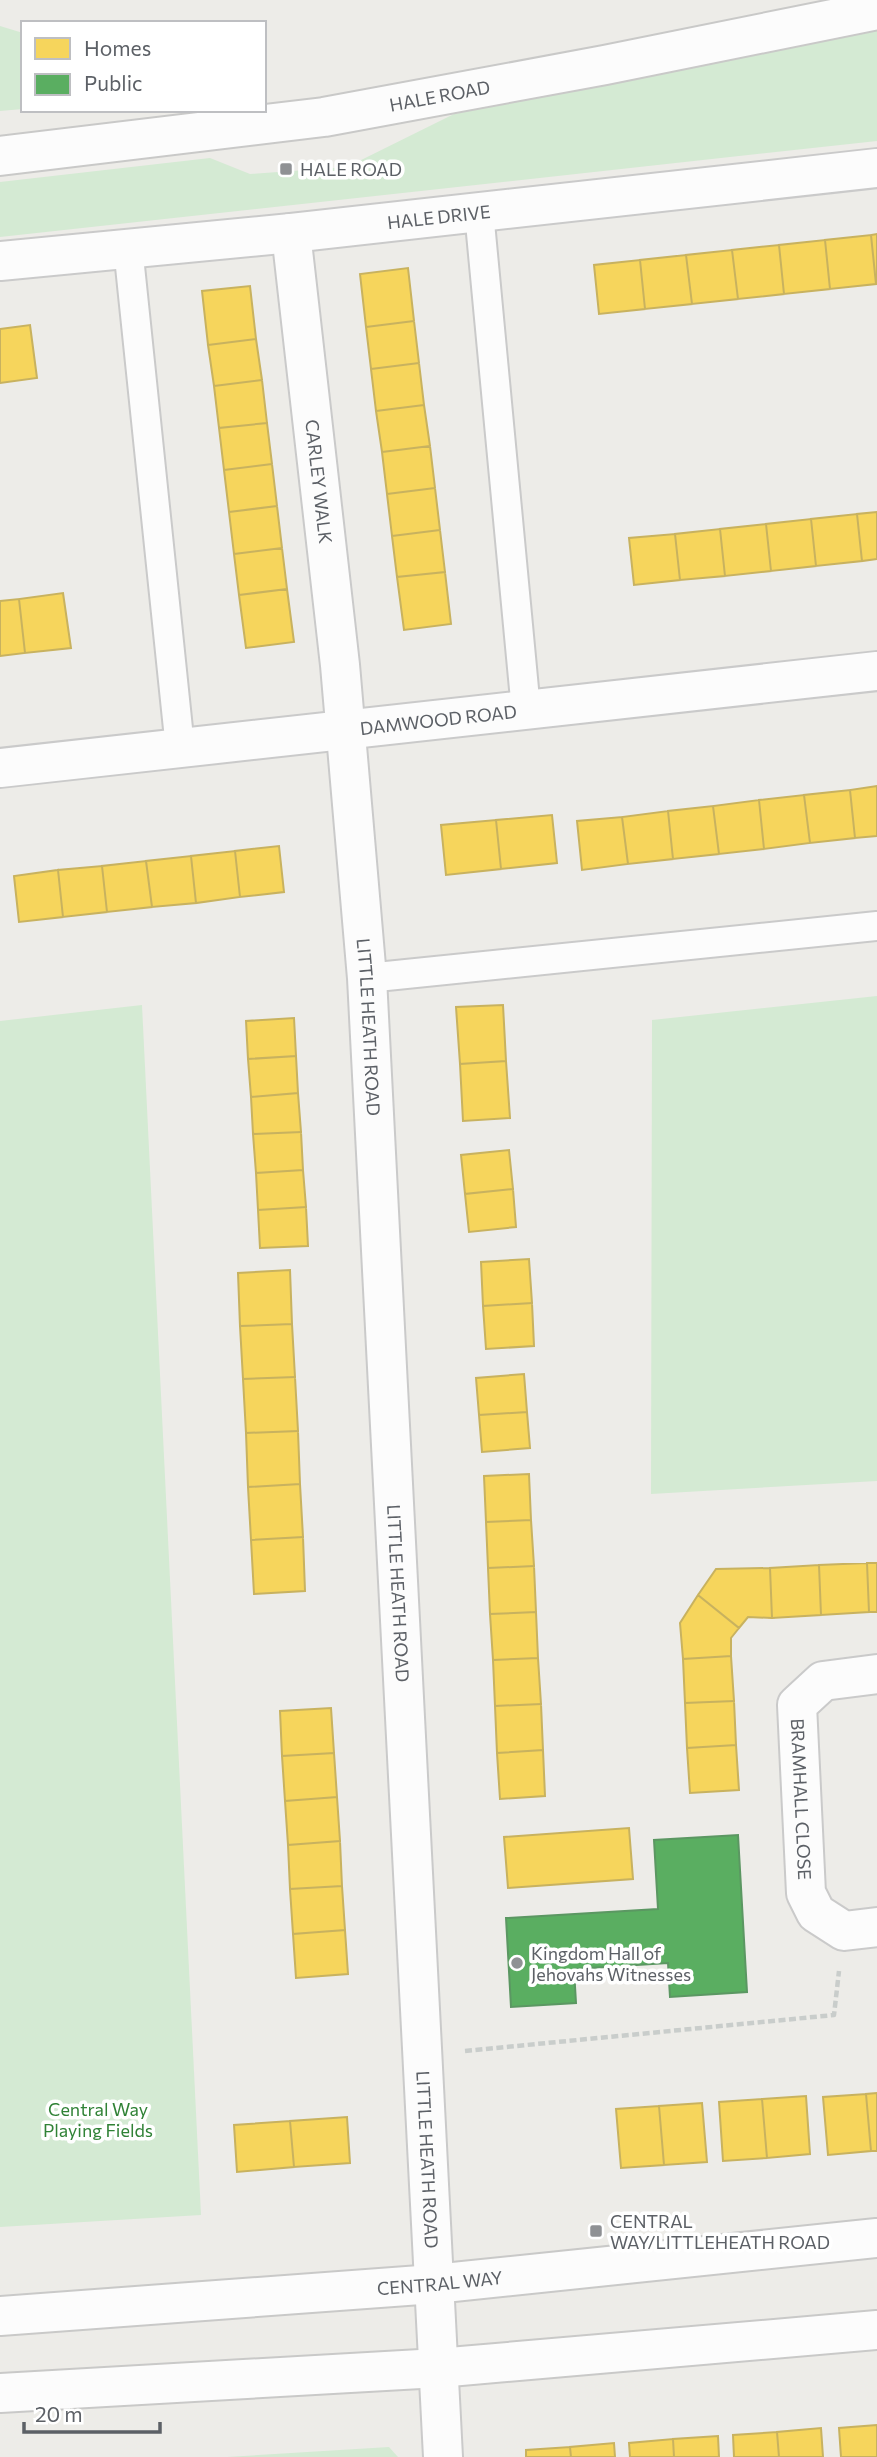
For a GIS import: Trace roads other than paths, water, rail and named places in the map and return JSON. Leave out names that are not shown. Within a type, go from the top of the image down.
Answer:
[{"type":"street","name":"HALE ROAD","points":[[0,156],[324,117],[605,65],[877,10]]},
{"type":"street","name":"HALE DRIVE","points":[[0,261],[291,233],[877,168]]},
{"type":"street","name":"CARLEY WALK","points":[[291,233],[346,730]]},
{"type":"street","name":"DAMWOOD ROAD","points":[[0,768],[877,671]]},
{"type":"street","name":"LITTLE HEATH ROAD","points":[[346,730],[367,978],[443,2457]]},
{"type":"street","name":"BRAMHALL CLOSE","points":[[860,1929],[816,1913],[806,1893],[797,1705],[823,1681],[877,1674]]},
{"type":"street","name":"CENTRAL WAY","points":[[0,2316],[434,2284],[877,2238]]},
{"type":"street","points":[[0,2393],[438,2368],[877,2330]]},
{"type":"lane","points":[[479,212],[526,710]]},
{"type":"lane","points":[[128,247],[180,748]]},
{"type":"lane","points":[[367,978],[877,926]]},
{"type":"place","name":"HALE ROAD","points":[[286,169]]},
{"type":"place","name":"Kingdom Hall of Jehovahs Witnesses","points":[[517,1963]]},
{"type":"place","name":"CENTRAL WAY/LITTLEHEATH ROAD","points":[[596,2231]]},
{"type":"park label","name":"Central Way Playing Fields","points":[[98,2119]]}]
